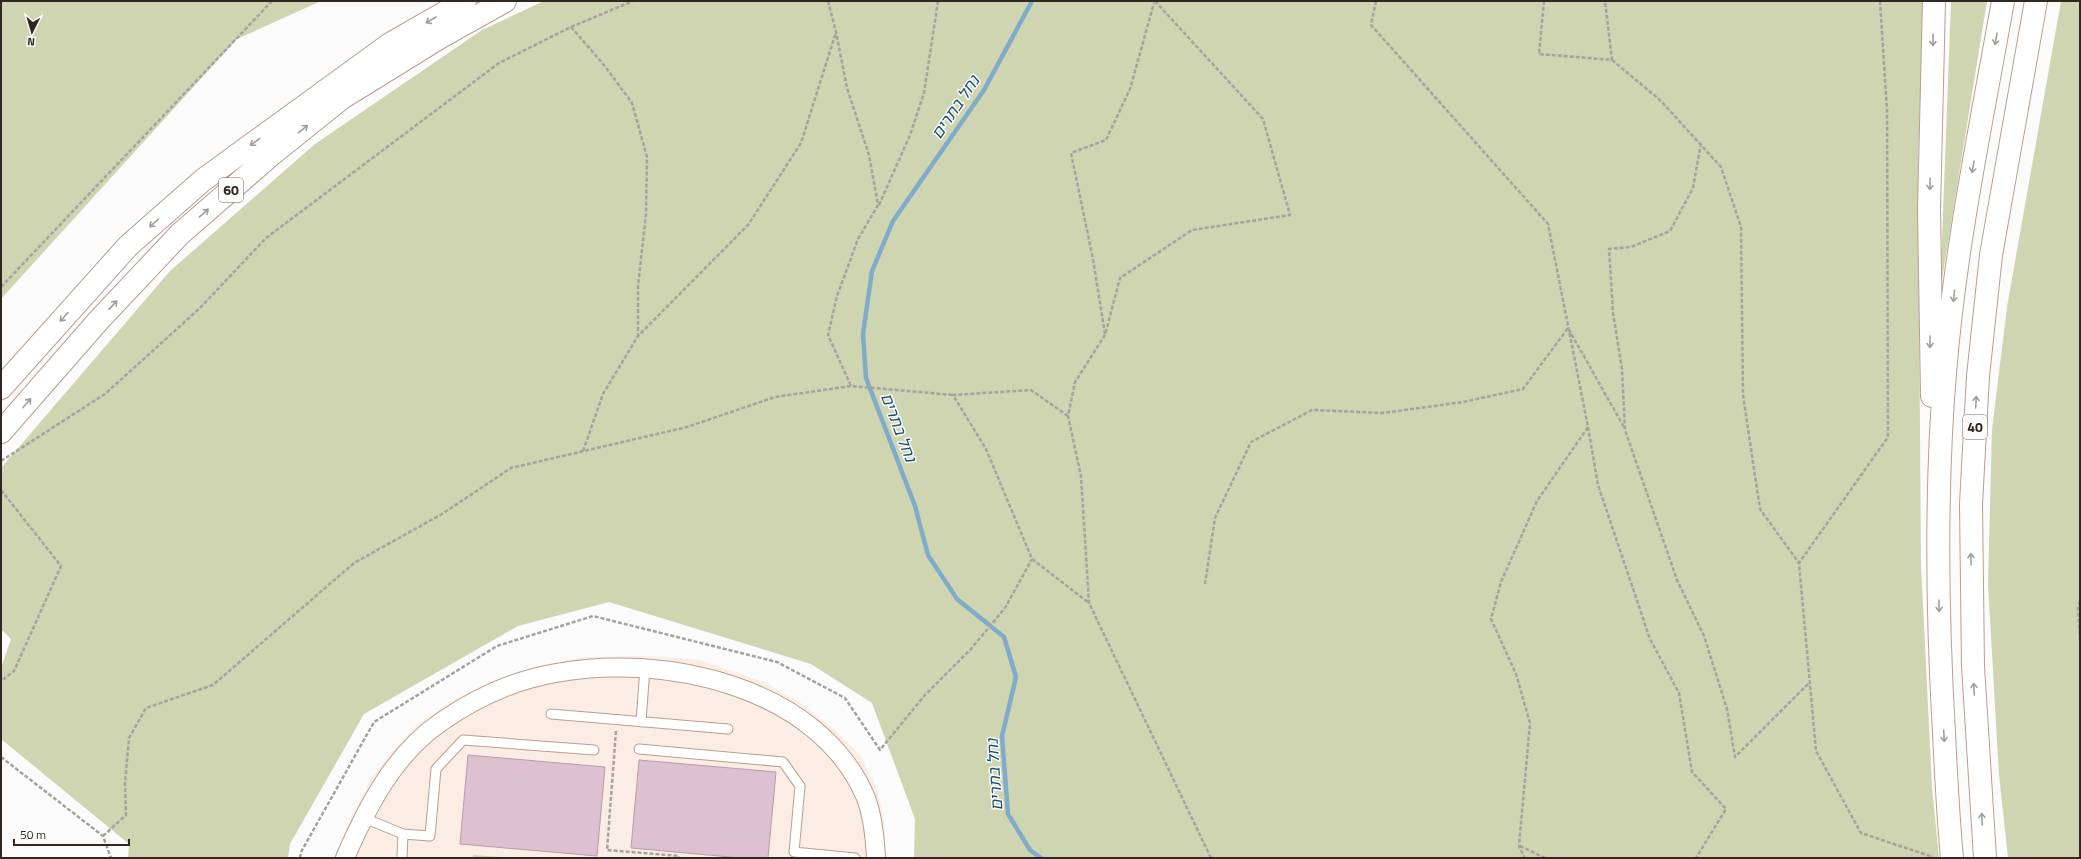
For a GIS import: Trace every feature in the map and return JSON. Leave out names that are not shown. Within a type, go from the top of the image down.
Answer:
[{"type":"highway","name":"60","points":[[1,388],[128,246],[203,180],[390,44],[465,1]]},
{"type":"highway","name":"60","points":[[1,432],[99,320],[180,234],[260,165],[342,98],[439,38],[505,1]]},
{"type":"highway","points":[[1934,1],[1930,208],[1930,351],[1939,567]]},
{"type":"highway","name":"40","points":[[1943,857],[1938,504],[1945,373],[1957,266],[2002,1]]},
{"type":"highway","name":"40","points":[[1985,858],[1973,666],[1972,612],[1971,504],[1978,376],[1991,255],[2036,1]]},
{"type":"street","points":[[345,858],[384,781],[409,750],[439,722],[474,701],[513,684],[555,673],[599,667],[645,667],[702,677],[751,692],[791,713],[824,738],[849,767],[866,799],[875,834],[876,858]]},
{"type":"lane","points":[[641,722],[645,667]]},
{"type":"lane","points":[[551,714],[728,729]]},
{"type":"lane","points":[[364,818],[403,834],[430,836],[436,769],[463,740],[594,750]]},
{"type":"lane","points":[[639,749],[783,762],[800,786],[794,852],[807,856],[855,858]]},
{"type":"lane","points":[[402,858],[403,834]]},
{"type":"path","points":[[1,287],[272,1]]},
{"type":"path","points":[[1,460],[105,394],[200,308],[266,238],[499,63],[571,27],[634,1]]},
{"type":"path","points":[[828,1],[836,32],[847,88],[869,155],[878,205]]},
{"type":"path","points":[[851,386],[828,335],[837,296],[858,238],[878,205],[910,135],[924,93],[938,1]]},
{"type":"path","points":[[1376,1],[1371,26],[1548,224],[1598,485],[1650,639],[1679,693],[1692,772],[1726,809],[1696,858]]},
{"type":"path","points":[[1544,1],[1539,54],[1612,60],[1660,100],[1721,166],[1741,227],[1743,395],[1760,509],[1800,562],[1816,751],[1861,833],[1943,857]]},
{"type":"path","points":[[1605,1],[1612,60]]},
{"type":"path","points":[[1800,562],[1888,437],[1887,110],[1880,1]]},
{"type":"path","points":[[1155,2],[1264,119],[1290,216],[1192,230],[1120,278],[1105,335],[1075,382],[1068,416],[1081,476],[1089,603],[1211,858]]},
{"type":"path","points":[[1105,335],[1093,259],[1071,153],[1106,140],[1130,89],[1155,2]]},
{"type":"path","points":[[571,27],[604,65],[632,103],[647,157],[646,214],[638,286],[638,336]]},
{"type":"path","points":[[583,451],[603,394],[638,336],[748,225],[801,143],[836,32]]},
{"type":"path","points":[[1625,430],[1622,369],[1613,312],[1609,249],[1631,247],[1670,231],[1694,188],[1701,143]]},
{"type":"path","points":[[1568,328],[1625,430],[1677,580],[1704,636],[1727,709],[1735,757],[1810,682]]},
{"type":"path","points":[[1206,584],[1215,518],[1252,442],[1312,410],[1383,412],[1463,402],[1523,389],[1568,328]]},
{"type":"path","points":[[103,836],[126,815],[125,783],[129,738],[146,708],[213,684],[354,563],[442,514],[511,468],[687,427],[774,397],[851,386],[953,395],[1030,390],[1068,416]]},
{"type":"path","points":[[953,395],[986,449],[1032,559],[1089,603]]},
{"type":"path","points":[[1525,858],[1519,846],[1530,723],[1516,674],[1492,619],[1501,582],[1537,501],[1588,427]]},
{"type":"path","points":[[1,490],[61,566],[14,671],[1,681]]},
{"type":"path","points":[[2080,601],[2078,608],[2080,640]]},
{"type":"path","points":[[617,720],[607,850],[679,856],[679,858]]},
{"type":"path","points":[[1,757],[103,836],[111,858]]},
{"type":"path","points":[[1519,846],[1545,858]]},
{"type":"shaded area","points":[[639,656],[696,659],[766,683],[804,705],[837,732],[861,756],[877,789],[884,820],[886,858],[334,858],[352,815],[371,779],[390,754],[418,724],[455,699],[495,680],[542,665],[586,657]]},
{"type":"green space","points":[[1,1],[321,1],[237,39],[1,299]]},
{"type":"green space","points":[[544,1],[1923,1],[1918,167],[1921,565],[1932,787],[1939,858],[914,858],[915,819],[872,703],[811,664],[609,602],[518,626],[364,714],[290,844],[288,858],[128,858],[129,844],[1,739],[1,668],[11,639],[1,629],[1,468],[170,271],[315,144],[482,30]]},
{"type":"green space","points":[[1951,1],[1987,1],[1940,292],[1951,3]]},
{"type":"green space","points":[[2061,1],[2080,1],[2080,858],[2008,858],[1999,775],[1988,584],[1992,430],[2007,307]]},
{"type":"green space","points":[[473,855],[513,858],[473,858]]},
{"type":"building","points":[[468,755],[605,767],[597,856],[460,844]]},
{"type":"building","points":[[639,760],[776,772],[768,858],[741,858],[631,848]]},
{"type":"waterway","name":"נחל בתרים","points":[[1032,1],[984,90],[893,221],[872,271],[863,334],[866,378],[915,506],[928,555],[957,599],[1004,637],[1016,677],[1002,736],[1008,814],[1030,850],[1041,858]]}]
